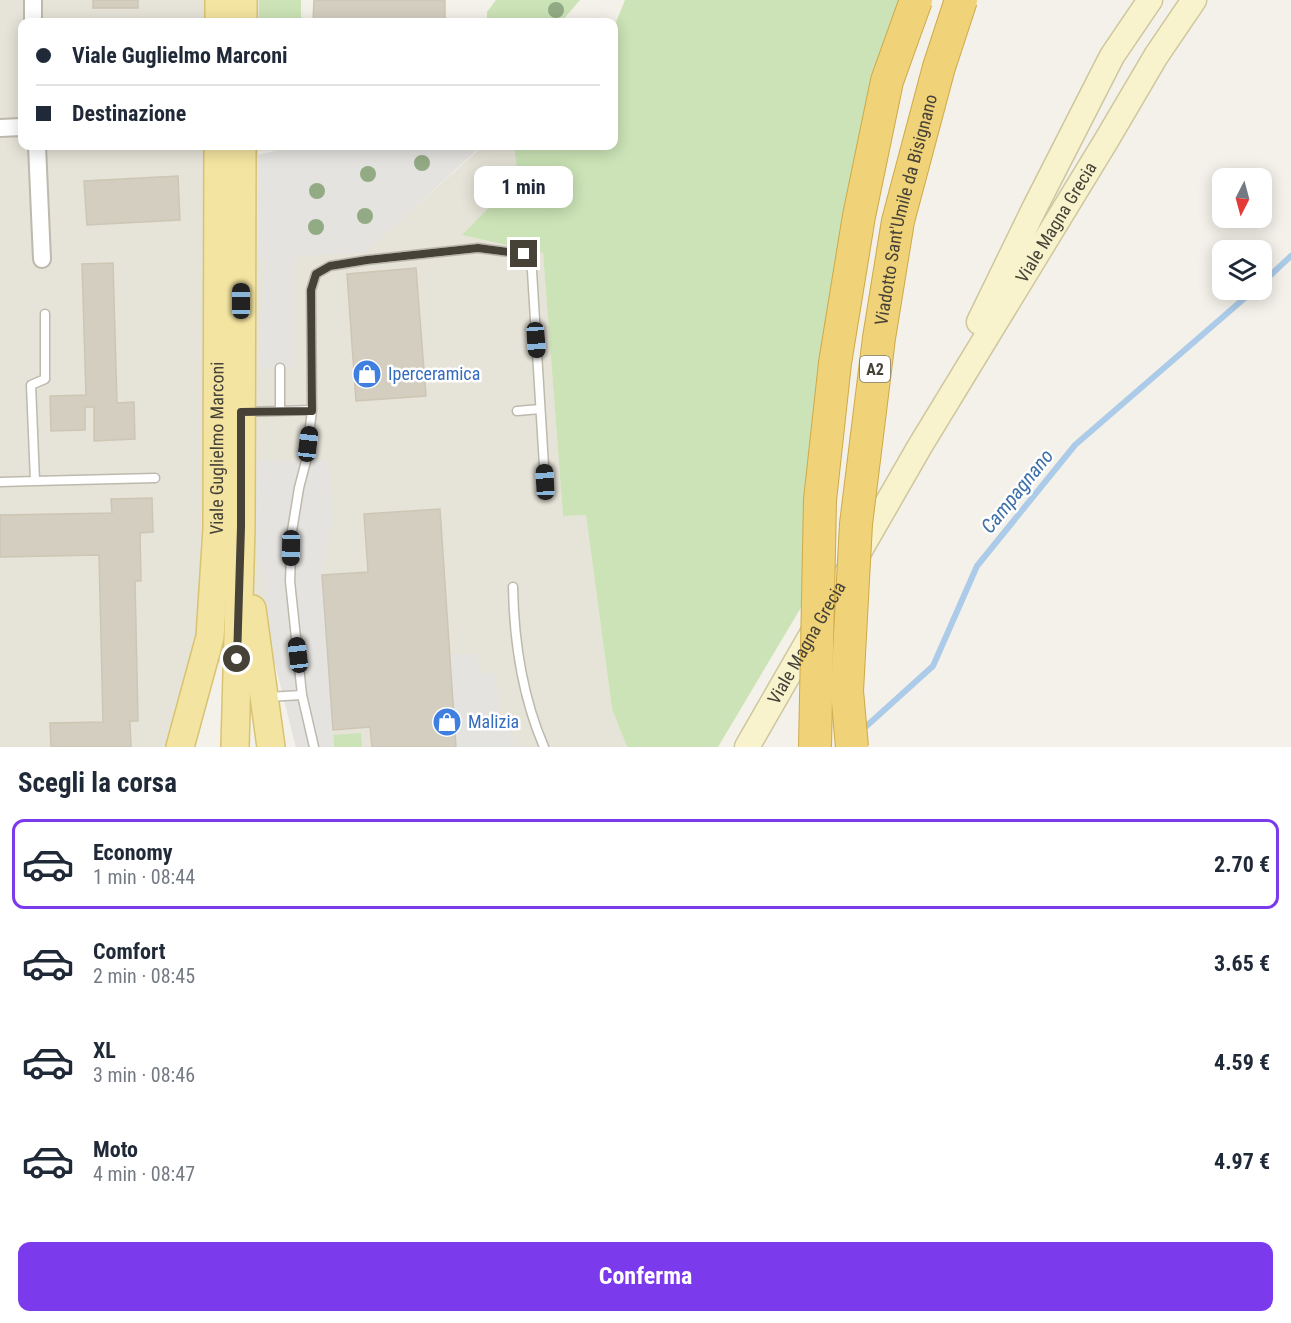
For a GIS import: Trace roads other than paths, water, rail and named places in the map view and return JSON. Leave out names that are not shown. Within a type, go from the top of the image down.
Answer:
[{"type":"highway","name":"A2","points":[[815,747],[820,500],[835,363],[859,216],[887,81],[916,0]]},
{"type":"highway","name":"Viadotto Sant'Umile da Bisignano","points":[[852,747],[847,692],[856,524],[879,338],[898,221],[939,68],[961,0]]},
{"type":"main road","points":[[219,0],[219,18]]},
{"type":"main road","points":[[243,0],[243,18]]},
{"type":"main road","name":"Viale Guglielmo Marconi","points":[[180,747],[210,637],[217,529],[218,150]]},
{"type":"main road","name":"Viale Guglielmo Marconi","points":[[235,747],[241,527],[242,150]]},
{"type":"main road","points":[[241,527],[271,747]]},
{"type":"street","points":[[33,0],[33,18]]},
{"type":"street","name":"Viale Magna Grecia","points":[[920,446],[1034,209],[1112,56],[1150,0]]},
{"type":"street","name":"Viale Magna Grecia","points":[[747,747],[920,446],[1106,141],[1155,56],[1194,0]]},
{"type":"street","points":[[0,128],[18,127]]},
{"type":"street","points":[[37,150],[42,259]]},
{"type":"lane","points":[[314,747],[302,695],[290,581],[292,531],[298,488],[306,461],[312,411],[311,290],[316,274],[330,266],[367,260],[478,248],[524,254],[530,261],[545,482]]},
{"type":"lane","points":[[35,481],[31,385],[45,379],[45,314]]},
{"type":"lane","points":[[279,368],[280,411]]},
{"type":"lane","points":[[517,411],[540,409]]},
{"type":"lane","points":[[241,412],[312,411]]},
{"type":"lane","points":[[0,482],[155,478]]},
{"type":"lane","points":[[513,587],[514,631],[524,686],[530,713],[544,747]]},
{"type":"lane","points":[[263,697],[302,695]]},
{"type":"waterway","name":"Campagnano","points":[[1272,274],[1291,256]]},
{"type":"waterway","name":"Campagnano","points":[[861,731],[933,666],[977,566],[1075,445],[1242,300]]},
{"type":"place","name":"Iperceramica","points":[[367,374]]},
{"type":"place","name":"Malizia","points":[[447,722]]}]
